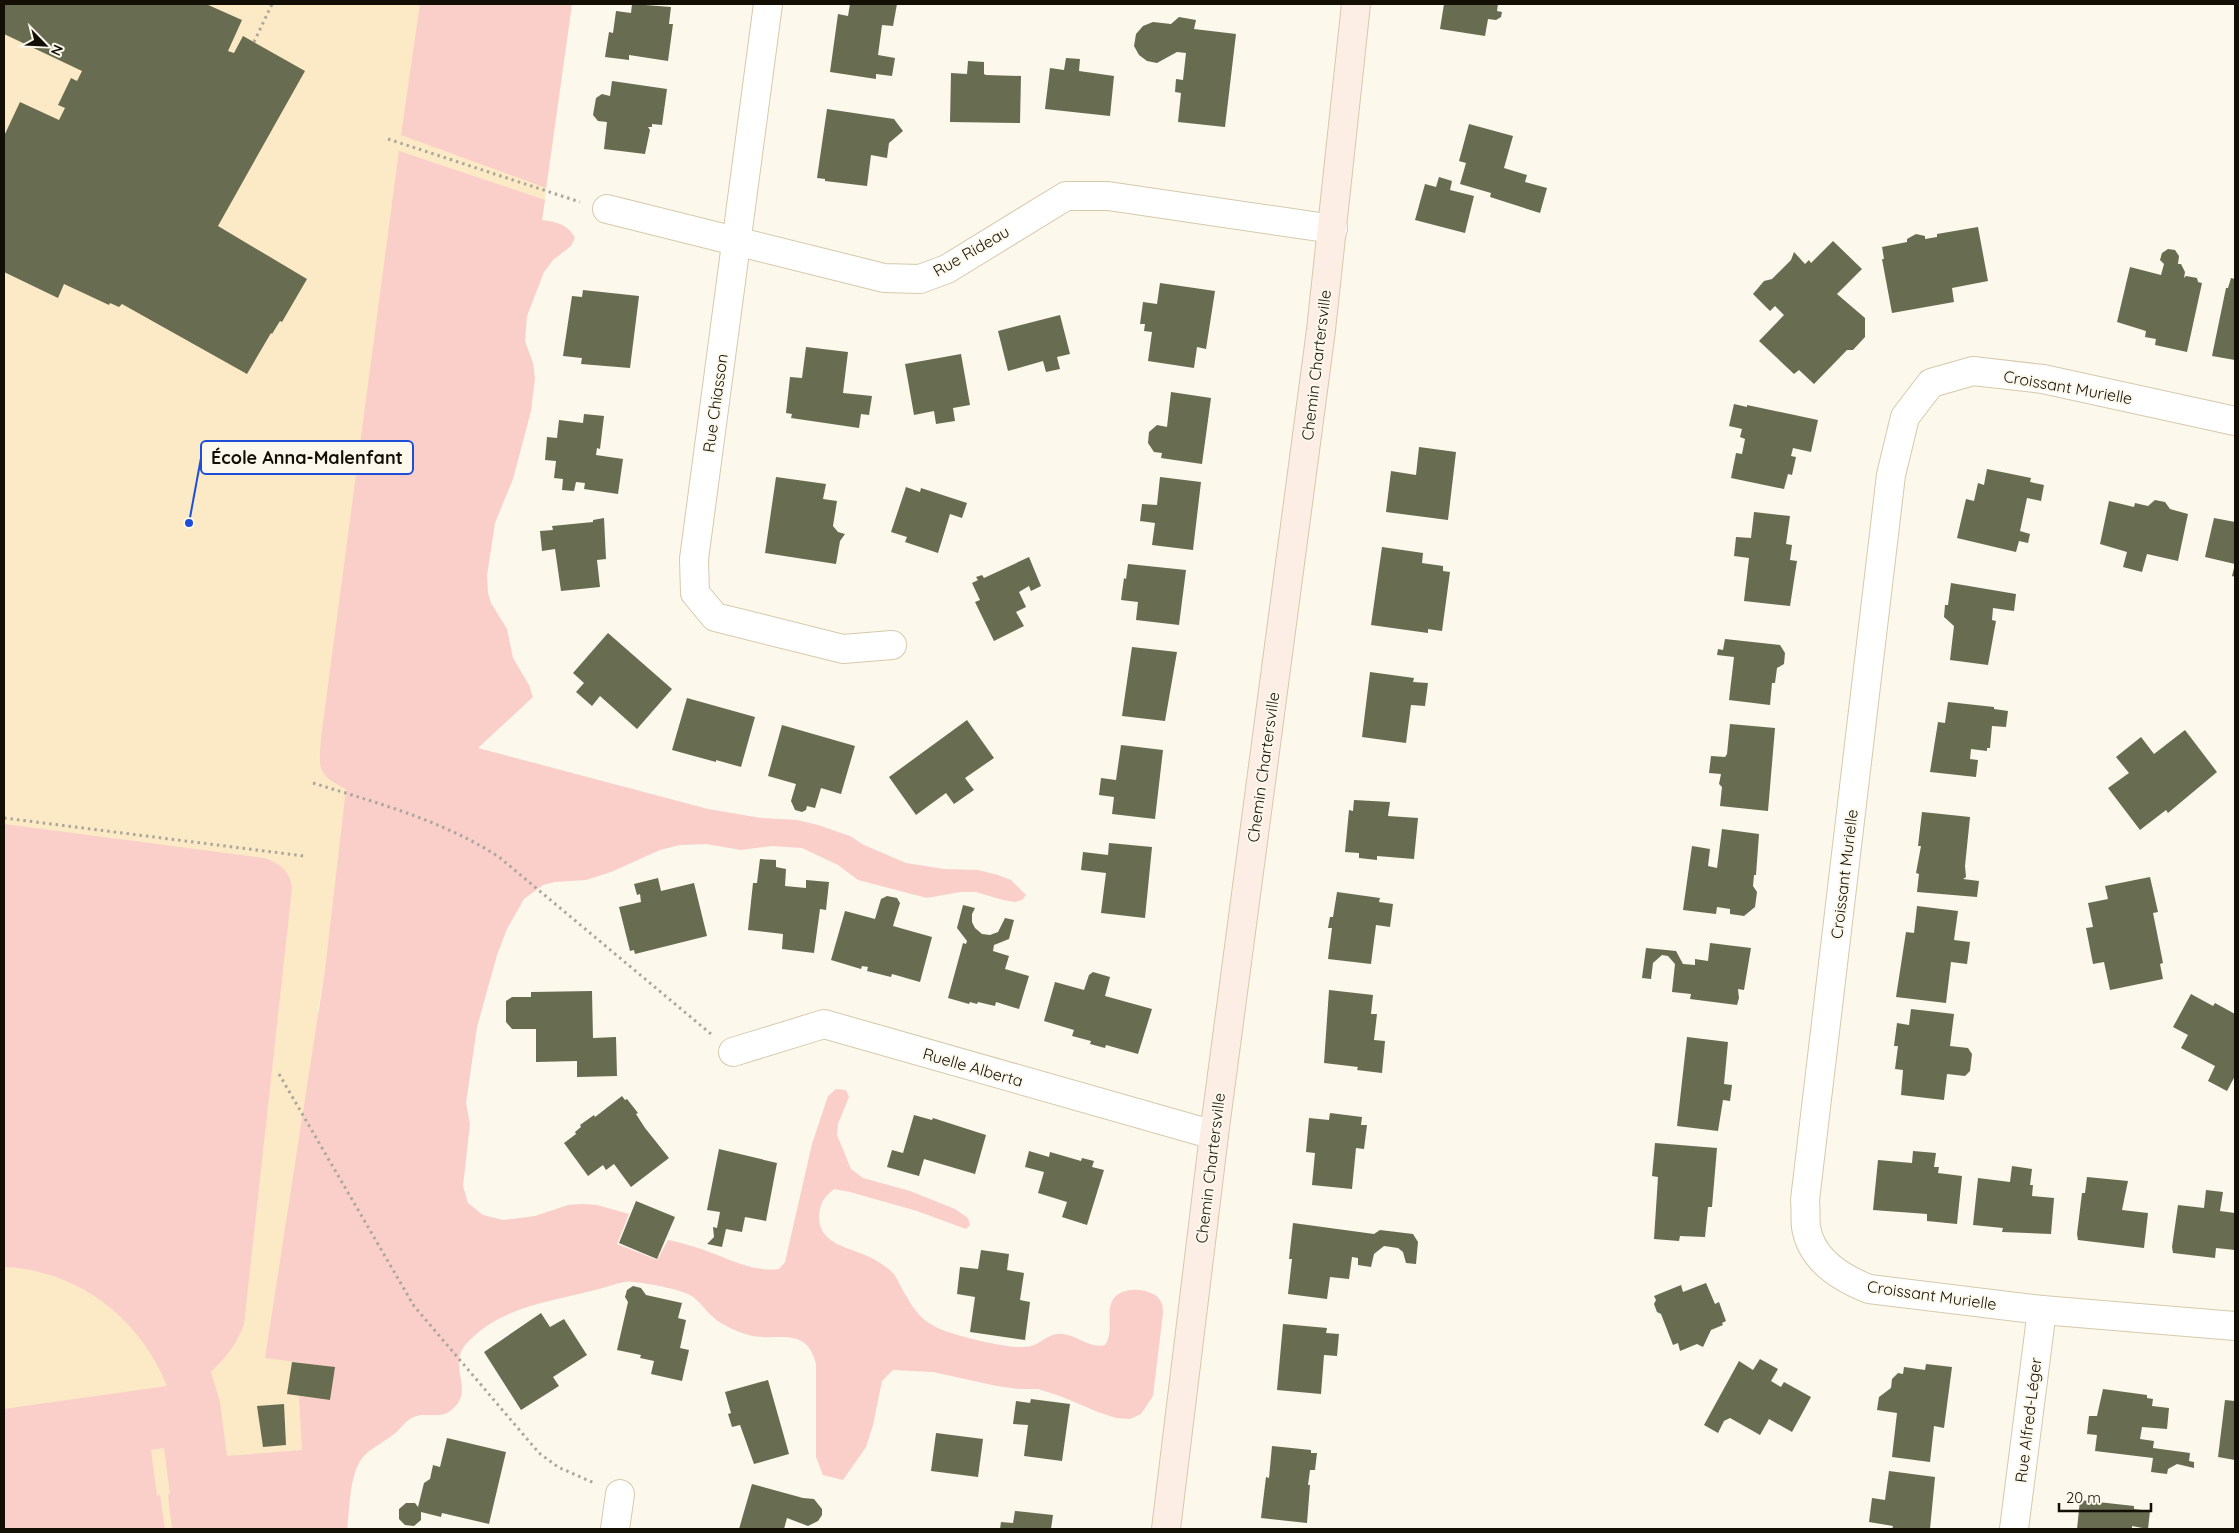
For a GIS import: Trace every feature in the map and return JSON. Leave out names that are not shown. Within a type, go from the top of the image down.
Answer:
[{"type":"street","name":"Rue Chiasson","points":[[768,4],[694,559],[695,593],[715,617],[843,649],[892,645]]},
{"type":"street","name":"Chemin Chartersville","points":[[1166,1529],[1214,1134],[1333,229],[1356,4]]},
{"type":"street","name":"Rue Rideau","points":[[607,209],[872,276],[920,279],[947,269],[1066,196],[1108,196],[1333,229]]},
{"type":"street","name":"Croissant Murielle","points":[[2235,421],[2043,379],[1974,372],[1931,383],[1906,417],[1891,474],[1806,1200],[1806,1228],[1813,1247],[1822,1260],[1834,1271],[1854,1283],[1870,1289],[2042,1310],[2235,1326]]},
{"type":"street","name":"Ruelle Alberta","points":[[733,1052],[824,1024],[1214,1134]]},
{"type":"street","name":"Rue Alfred-Léger","points":[[2014,1529],[2042,1310]]},
{"type":"street","points":[[615,1529],[620,1494]]},
{"type":"path","points":[[254,42],[272,4]]},
{"type":"path","points":[[388,139],[550,194],[607,209]]},
{"type":"path","points":[[313,783],[422,818],[480,845],[499,857],[733,1052]]},
{"type":"path","points":[[4,818],[304,856]]},
{"type":"path","points":[[279,1074],[401,1287],[426,1322],[539,1453],[558,1467],[620,1494]]},
{"type":"shaded area","points":[[4,4],[572,4],[542,220],[340,851],[318,1010],[336,1367],[315,1529],[4,1529]]},
{"type":"shaded area","points":[[420,4],[572,4],[546,188],[401,135]]},
{"type":"shaded area","points":[[399,151],[545,200],[542,220],[565,227],[575,238],[571,246],[553,260],[544,272],[527,316],[525,341],[533,363],[535,378],[531,411],[513,479],[495,523],[487,575],[488,593],[491,603],[507,629],[513,658],[529,685],[533,697],[478,748],[708,809],[761,818],[797,820],[818,825],[850,836],[864,845],[906,863],[944,869],[978,870],[998,875],[1011,880],[1026,895],[1022,900],[1015,902],[976,892],[960,892],[927,898],[858,880],[838,865],[802,848],[772,846],[741,850],[706,844],[680,845],[660,850],[611,872],[586,880],[555,882],[543,885],[524,899],[507,929],[497,955],[477,1027],[466,1103],[470,1124],[463,1186],[468,1203],[483,1215],[503,1220],[535,1216],[568,1205],[597,1205],[629,1214],[617,1244],[657,1260],[668,1240],[695,1247],[747,1266],[768,1270],[779,1269],[785,1262],[812,1144],[828,1096],[836,1089],[846,1090],[849,1097],[838,1124],[837,1135],[851,1169],[863,1178],[910,1191],[955,1209],[968,1218],[970,1225],[966,1229],[917,1211],[834,1189],[821,1205],[819,1218],[820,1226],[829,1239],[871,1258],[891,1271],[918,1314],[929,1323],[953,1334],[1012,1347],[1031,1346],[1058,1334],[1068,1335],[1089,1344],[1105,1345],[1110,1330],[1110,1313],[1114,1299],[1120,1293],[1130,1290],[1142,1290],[1153,1294],[1161,1302],[1163,1313],[1153,1396],[1141,1414],[1130,1419],[1116,1418],[1038,1389],[997,1386],[933,1372],[893,1370],[882,1381],[873,1425],[866,1447],[843,1480],[823,1475],[816,1457],[816,1364],[811,1351],[805,1343],[788,1337],[745,1334],[719,1322],[690,1295],[668,1288],[624,1282],[524,1308],[509,1314],[480,1331],[467,1343],[461,1352],[459,1370],[462,1387],[458,1403],[450,1411],[442,1415],[423,1415],[411,1418],[390,1437],[367,1453],[359,1463],[353,1481],[347,1529],[172,1529],[164,1448],[151,1450],[157,1496],[160,1495],[165,1529],[4,1529],[4,1409],[167,1386],[155,1361],[141,1339],[123,1319],[103,1302],[81,1288],[57,1277],[31,1270],[4,1267],[4,824],[264,858],[283,868],[289,877],[292,888],[244,1324],[230,1350],[211,1372],[220,1402],[227,1456],[302,1450],[299,1396],[330,1400],[334,1367],[265,1358],[325,970],[346,789],[329,779],[322,770],[320,764],[321,738]]},
{"type":"building","points":[[4,4],[206,4],[242,20],[228,51],[234,53],[243,36],[305,71],[218,226],[307,279],[282,322],[280,321],[271,333],[247,374],[122,304],[119,307],[110,303],[109,305],[64,284],[58,298],[4,272],[4,136],[20,102],[59,120],[65,108],[58,105],[71,78],[77,81],[82,71],[4,34]]},
{"type":"building","points":[[632,4],[671,7],[669,24],[673,24],[668,61],[629,55],[629,60],[605,57],[609,32],[613,33],[616,11],[631,13]]},
{"type":"building","points":[[850,4],[897,4],[893,26],[882,25],[878,55],[895,58],[892,76],[876,74],[876,79],[830,72],[838,14],[848,16]]},
{"type":"building","points":[[1444,4],[1498,4],[1497,11],[1502,12],[1501,17],[1496,20],[1488,19],[1485,36],[1440,29]]},
{"type":"building","points":[[1179,17],[1196,20],[1194,29],[1236,34],[1225,127],[1178,122],[1181,93],[1175,92],[1176,79],[1183,80],[1186,53],[1177,52],[1157,63],[1147,61],[1139,55],[1134,46],[1136,34],[1143,26],[1153,22],[1171,24]]},
{"type":"building","points":[[1066,58],[1080,59],[1079,71],[1114,76],[1110,116],[1045,109],[1050,68],[1064,70]]},
{"type":"building","points":[[968,61],[984,62],[984,74],[986,75],[1021,76],[1020,123],[950,122],[951,73],[967,74]]},
{"type":"building","points":[[612,81],[667,89],[662,125],[652,124],[652,127],[648,127],[650,130],[645,154],[604,149],[607,122],[598,121],[593,115],[596,98],[602,94],[610,96]]},
{"type":"building","points":[[827,109],[894,119],[903,131],[889,143],[887,158],[871,155],[867,186],[825,181],[825,179],[817,178]]},
{"type":"building","points":[[1469,124],[1513,136],[1504,168],[1527,175],[1525,182],[1547,188],[1540,213],[1490,197],[1491,193],[1460,184],[1466,163],[1459,161]]},
{"type":"building","points":[[1439,177],[1452,181],[1450,190],[1474,196],[1465,233],[1415,220],[1425,184],[1436,187]]},
{"type":"building","points":[[1978,227],[1988,281],[1952,288],[1954,302],[1892,313],[1882,259],[1884,259],[1882,247],[1907,242],[1907,239],[1916,234],[1925,236],[1925,239],[1937,237],[1937,234]]},
{"type":"building","points":[[1833,241],[1862,269],[1837,294],[1865,318],[1865,337],[1853,350],[1847,350],[1814,384],[1799,370],[1794,374],[1759,341],[1784,315],[1775,306],[1770,311],[1753,294],[1764,281],[1772,279],[1791,260],[1794,252],[1805,264],[1809,260],[1811,263]]},
{"type":"building","points":[[2168,249],[2175,250],[2179,256],[2178,264],[2181,264],[2185,272],[2184,278],[2186,276],[2197,278],[2198,282],[2202,283],[2187,352],[2155,345],[2156,339],[2145,337],[2146,331],[2117,322],[2130,267],[2161,275],[2164,264],[2160,260],[2162,253]]},
{"type":"building","points":[[2231,278],[2235,279],[2235,360],[2212,356],[2226,288],[2228,288]]},
{"type":"building","points":[[1160,283],[1215,291],[1206,349],[1197,347],[1194,368],[1148,361],[1152,332],[1144,331],[1145,324],[1140,324],[1143,302],[1157,304]]},
{"type":"building","points":[[583,290],[639,296],[630,368],[581,364],[582,358],[563,356],[572,296],[582,297]]},
{"type":"building","points":[[1060,315],[1070,354],[1057,357],[1060,369],[1046,372],[1043,361],[1008,371],[998,331]]},
{"type":"building","points":[[806,347],[848,352],[843,393],[872,396],[869,415],[861,414],[859,428],[791,418],[792,414],[786,413],[790,377],[802,378]]},
{"type":"building","points":[[961,354],[970,405],[953,408],[955,421],[936,424],[934,411],[914,415],[905,364]]},
{"type":"building","points":[[1171,392],[1211,398],[1202,464],[1161,458],[1162,453],[1154,452],[1148,443],[1149,432],[1157,425],[1167,427]]},
{"type":"building","points":[[1734,404],[1818,420],[1811,452],[1793,448],[1791,456],[1796,457],[1792,475],[1788,474],[1784,489],[1731,478],[1736,453],[1742,454],[1745,439],[1740,437],[1742,429],[1729,426]]},
{"type":"building","points":[[584,414],[604,416],[600,449],[597,448],[596,455],[623,459],[618,494],[584,489],[585,483],[576,482],[574,491],[562,490],[563,479],[554,478],[556,461],[545,460],[547,437],[557,438],[559,420],[583,423]]},
{"type":"building","points":[[1419,447],[1456,452],[1448,520],[1386,512],[1391,471],[1416,475]]},
{"type":"building","points":[[1987,469],[2031,478],[2030,482],[2044,485],[2041,501],[2027,498],[2020,531],[2030,534],[2028,543],[2019,541],[2016,552],[1957,538],[1966,499],[1974,501],[1978,483],[1984,485]]},
{"type":"building","points":[[776,477],[826,484],[823,499],[837,501],[833,526],[838,532],[845,534],[840,541],[836,564],[765,553]]},
{"type":"building","points":[[1160,477],[1201,482],[1193,550],[1152,545],[1155,523],[1140,521],[1142,504],[1157,505]]},
{"type":"building","points":[[906,487],[920,492],[921,488],[967,503],[962,518],[950,514],[938,553],[905,542],[907,537],[891,532]]},
{"type":"building","points":[[2155,500],[2165,502],[2170,509],[2188,514],[2178,561],[2147,554],[2142,572],[2123,567],[2127,552],[2100,544],[2109,501],[2134,507],[2135,503],[2148,506]]},
{"type":"building","points":[[1754,512],[1790,516],[1786,544],[1792,545],[1790,560],[1797,561],[1790,606],[1744,601],[1749,558],[1734,556],[1736,537],[1751,538]]},
{"type":"building","points":[[604,518],[606,559],[597,560],[600,587],[561,591],[555,549],[542,551],[540,531],[553,530],[552,526],[593,522],[593,520]]},
{"type":"building","points":[[2214,518],[2235,522],[2235,564],[2205,557]]},
{"type":"building","points":[[1382,547],[1423,553],[1422,563],[1443,566],[1443,571],[1450,572],[1442,631],[1428,629],[1428,633],[1371,625]]},
{"type":"building","points":[[1029,557],[1041,586],[1031,591],[1029,586],[1019,592],[1026,607],[1016,612],[1024,626],[994,641],[975,602],[980,600],[972,583],[978,580],[976,577],[982,575],[984,578]]},
{"type":"building","points":[[1128,564],[1186,570],[1179,625],[1136,620],[1138,602],[1121,600]]},
{"type":"building","points":[[2235,564],[2235,577],[2232,576]]},
{"type":"building","points":[[1951,583],[2016,594],[2014,611],[1993,608],[1992,620],[1996,621],[1988,665],[1950,660],[1954,626],[1944,617]]},
{"type":"building","points":[[608,633],[672,689],[637,729],[600,696],[592,706],[576,692],[584,683],[573,673]]},
{"type":"building","points":[[1725,639],[1780,645],[1785,653],[1784,664],[1777,668],[1775,683],[1772,683],[1770,705],[1729,700],[1734,657],[1717,655],[1718,649],[1723,650]]},
{"type":"building","points":[[1132,647],[1177,652],[1165,721],[1122,716]]},
{"type":"building","points":[[1370,672],[1414,678],[1413,682],[1428,683],[1425,706],[1411,705],[1406,743],[1362,737]]},
{"type":"building","points":[[687,698],[755,717],[741,767],[672,750]]},
{"type":"building","points":[[1948,702],[1994,707],[1994,709],[2008,711],[2006,727],[1992,726],[1990,748],[1987,748],[1987,751],[1971,749],[1970,759],[1978,760],[1976,777],[1930,772],[1938,722],[1945,723]]},
{"type":"building","points":[[967,720],[994,758],[965,778],[974,790],[954,804],[946,793],[916,815],[889,777]]},
{"type":"building","points":[[1730,724],[1775,728],[1768,811],[1720,806],[1722,787],[1719,784],[1721,774],[1709,773],[1711,756],[1725,757],[1727,754]]},
{"type":"building","points":[[782,725],[855,746],[841,794],[821,788],[815,808],[807,806],[806,810],[802,812],[795,810],[791,801],[796,784],[768,776]]},
{"type":"building","points":[[2185,730],[2217,772],[2168,813],[2166,810],[2140,830],[2108,788],[2129,773],[2116,757],[2141,737],[2154,754]]},
{"type":"building","points":[[1121,745],[1163,750],[1155,819],[1112,814],[1114,797],[1099,795],[1101,778],[1116,780]]},
{"type":"building","points":[[1354,800],[1390,802],[1388,816],[1418,818],[1414,859],[1377,856],[1377,860],[1359,858],[1359,853],[1345,852],[1349,810],[1353,811]]},
{"type":"building","points":[[1922,812],[1970,817],[1965,866],[1966,877],[1963,879],[1979,881],[1977,897],[1917,892],[1919,874],[1916,873],[1921,846],[1918,846]]},
{"type":"building","points":[[1722,829],[1759,834],[1756,875],[1754,875],[1753,886],[1757,892],[1755,907],[1744,916],[1730,914],[1730,909],[1717,907],[1716,914],[1683,910],[1692,846],[1710,849],[1708,866],[1717,868]]},
{"type":"building","points":[[1109,843],[1152,847],[1145,918],[1101,913],[1106,873],[1081,870],[1083,852],[1108,855]]},
{"type":"building","points":[[760,859],[776,860],[776,867],[786,869],[785,886],[806,888],[806,880],[829,882],[826,910],[820,909],[814,953],[782,949],[783,934],[748,930],[753,883],[757,883]]},
{"type":"building","points":[[2150,877],[2158,912],[2153,913],[2163,963],[2160,964],[2163,979],[2110,990],[2104,962],[2093,964],[2086,928],[2093,927],[2088,903],[2108,899],[2105,886]]},
{"type":"building","points":[[658,878],[661,891],[694,883],[707,936],[635,954],[634,950],[630,951],[619,907],[641,902],[640,894],[637,895],[634,884]]},
{"type":"building","points":[[1337,892],[1380,898],[1379,902],[1393,904],[1390,927],[1376,925],[1371,964],[1328,959],[1332,928],[1328,928],[1330,917],[1333,917]]},
{"type":"building","points":[[887,896],[897,898],[900,903],[893,926],[932,937],[920,982],[892,974],[891,977],[867,971],[868,967],[862,966],[861,969],[831,960],[845,911],[875,919],[881,899]]},
{"type":"building","points":[[963,905],[975,908],[972,914],[972,922],[975,928],[982,934],[990,935],[998,932],[1005,918],[1014,920],[1009,939],[994,945],[993,951],[1009,956],[1005,969],[1029,976],[1019,1009],[996,1002],[995,1006],[978,1002],[977,1004],[970,1002],[969,1004],[948,998],[963,943],[966,944],[967,941],[957,928]]},
{"type":"building","points":[[1917,906],[1958,911],[1954,940],[1970,942],[1967,964],[1951,962],[1946,1003],[1896,997],[1906,932],[1914,933]]},
{"type":"building","points":[[1710,943],[1751,948],[1744,990],[1738,989],[1739,998],[1737,1005],[1690,999],[1691,994],[1672,992],[1675,964],[1668,956],[1662,955],[1653,963],[1651,979],[1642,978],[1646,948],[1676,951],[1683,964],[1695,965],[1695,959],[1708,961]]},
{"type":"building","points":[[1093,972],[1110,977],[1105,996],[1152,1009],[1138,1054],[1106,1045],[1105,1048],[1090,1044],[1091,1041],[1072,1036],[1074,1030],[1044,1021],[1055,982],[1084,990],[1089,975]]},
{"type":"building","points":[[1329,990],[1373,995],[1371,1014],[1377,1014],[1374,1040],[1385,1041],[1382,1073],[1357,1070],[1358,1067],[1324,1063]]},
{"type":"building","points":[[592,991],[593,1038],[616,1037],[617,1076],[577,1077],[577,1061],[536,1062],[536,1029],[512,1029],[506,1022],[506,1001],[512,997],[531,997],[531,992]]},
{"type":"building","points":[[2191,994],[2213,1006],[2215,1003],[2235,1014],[2235,1076],[2227,1091],[2208,1081],[2215,1066],[2181,1048],[2188,1035],[2173,1027]]},
{"type":"building","points":[[1911,1009],[1954,1014],[1950,1046],[1968,1048],[1972,1054],[1970,1071],[1965,1076],[1947,1074],[1944,1100],[1901,1095],[1903,1070],[1895,1069],[1898,1046],[1894,1046],[1897,1023],[1909,1025]]},
{"type":"building","points":[[1687,1037],[1728,1042],[1724,1084],[1732,1085],[1730,1101],[1723,1100],[1718,1131],[1677,1126]]},
{"type":"building","points":[[622,1096],[625,1100],[627,1099],[638,1113],[636,1114],[645,1128],[669,1158],[631,1187],[614,1164],[606,1170],[603,1165],[588,1176],[564,1143],[576,1134],[575,1132],[581,1127],[580,1125],[594,1115],[595,1117]]},
{"type":"building","points":[[1330,1113],[1362,1117],[1361,1125],[1367,1125],[1364,1149],[1356,1148],[1352,1189],[1312,1185],[1315,1153],[1306,1152],[1309,1118],[1329,1120]]},
{"type":"building","points":[[914,1115],[932,1120],[933,1118],[986,1135],[975,1174],[924,1159],[919,1176],[887,1167],[892,1150],[903,1153]]},
{"type":"building","points":[[1655,1143],[1717,1148],[1712,1207],[1708,1207],[1705,1237],[1680,1236],[1679,1241],[1654,1239],[1658,1177],[1652,1176]]},
{"type":"building","points":[[719,1149],[777,1163],[766,1221],[745,1217],[742,1232],[726,1229],[722,1247],[707,1244],[714,1237],[713,1227],[717,1228],[720,1212],[707,1210]]},
{"type":"building","points":[[1029,1151],[1049,1157],[1050,1152],[1081,1161],[1082,1158],[1094,1161],[1092,1167],[1104,1170],[1087,1225],[1062,1217],[1067,1202],[1038,1193],[1044,1172],[1025,1167]]},
{"type":"building","points":[[1913,1151],[1936,1153],[1934,1167],[1939,1167],[1938,1173],[1962,1176],[1957,1224],[1927,1221],[1927,1214],[1873,1210],[1878,1160],[1912,1163]]},
{"type":"building","points":[[2012,1166],[2032,1169],[2030,1185],[2033,1185],[2032,1196],[2054,1198],[2051,1234],[2002,1232],[2003,1228],[1973,1225],[1978,1178],[2010,1182]]},
{"type":"building","points":[[2087,1177],[2128,1181],[2122,1210],[2148,1213],[2144,1248],[2078,1240],[2077,1234],[2082,1193],[2085,1193]]},
{"type":"building","points":[[2206,1190],[2223,1192],[2220,1211],[2235,1213],[2235,1250],[2216,1248],[2215,1258],[2173,1253],[2172,1247],[2178,1205],[2204,1208]]},
{"type":"building","points":[[636,1201],[675,1217],[657,1259],[619,1243]]},
{"type":"building","points":[[1293,1223],[1374,1234],[1380,1230],[1413,1234],[1418,1242],[1416,1264],[1406,1263],[1403,1252],[1398,1248],[1384,1246],[1374,1254],[1371,1267],[1358,1265],[1358,1258],[1352,1257],[1349,1279],[1330,1277],[1327,1299],[1288,1294],[1292,1259],[1289,1259]]},
{"type":"building","points":[[981,1250],[1009,1254],[1007,1270],[1024,1273],[1020,1300],[1030,1302],[1025,1340],[970,1332],[975,1297],[957,1294],[960,1267],[978,1269]]},
{"type":"building","points":[[1706,1283],[1715,1304],[1719,1302],[1726,1321],[1722,1323],[1723,1325],[1711,1330],[1703,1347],[1697,1344],[1680,1351],[1678,1343],[1673,1345],[1661,1314],[1657,1312],[1654,1296],[1681,1285],[1683,1292]]},
{"type":"building","points":[[633,1286],[641,1288],[646,1295],[682,1303],[678,1318],[686,1320],[680,1348],[689,1350],[682,1381],[651,1374],[654,1361],[640,1358],[641,1355],[617,1350],[628,1302],[625,1297],[627,1290]]},
{"type":"building","points":[[541,1313],[550,1327],[564,1319],[587,1355],[553,1377],[559,1386],[521,1410],[484,1352]]},
{"type":"building","points":[[1283,1324],[1327,1328],[1326,1333],[1339,1334],[1337,1356],[1324,1355],[1321,1394],[1277,1390]]},
{"type":"building","points":[[1760,1359],[1778,1369],[1771,1381],[1781,1387],[1784,1382],[1811,1397],[1792,1432],[1769,1419],[1760,1435],[1730,1418],[1724,1421],[1718,1433],[1704,1425],[1739,1361],[1753,1370]]},
{"type":"building","points":[[292,1362],[335,1367],[330,1400],[287,1394]]},
{"type":"building","points":[[1926,1364],[1952,1367],[1944,1428],[1934,1426],[1930,1462],[1892,1457],[1897,1413],[1877,1410],[1879,1397],[1891,1388],[1892,1379],[1898,1373],[1903,1374],[1904,1367],[1925,1370]]},
{"type":"building","points":[[768,1380],[789,1454],[754,1464],[740,1425],[732,1427],[728,1414],[731,1413],[725,1392]]},
{"type":"building","points":[[2103,1389],[2147,1395],[2147,1398],[2153,1399],[2152,1406],[2169,1408],[2167,1429],[2142,1427],[2140,1439],[2154,1441],[2153,1448],[2190,1453],[2189,1461],[2194,1462],[2194,1468],[2177,1464],[2168,1469],[2167,1474],[2151,1472],[2153,1458],[2095,1451],[2097,1435],[2087,1434],[2089,1416],[2097,1416]]},
{"type":"building","points":[[1031,1399],[1070,1404],[1062,1461],[1024,1456],[1028,1425],[1013,1424],[1016,1401],[1030,1403]]},
{"type":"building","points":[[2225,1400],[2235,1401],[2235,1460],[2218,1457]]},
{"type":"building","points":[[284,1404],[286,1445],[263,1447],[257,1406]]},
{"type":"building","points":[[936,1433],[983,1439],[978,1477],[931,1471]]},
{"type":"building","points":[[447,1438],[506,1452],[489,1524],[442,1513],[441,1517],[421,1512],[421,1520],[414,1526],[405,1525],[399,1519],[399,1509],[406,1503],[415,1503],[418,1507],[424,1483],[430,1479],[433,1465],[440,1467]]},
{"type":"building","points":[[1272,1446],[1311,1450],[1311,1453],[1317,1453],[1315,1470],[1310,1470],[1307,1523],[1261,1518],[1266,1477],[1269,1478]]},
{"type":"building","points":[[1889,1471],[1935,1477],[1930,1529],[1892,1529],[1893,1526],[1869,1522],[1872,1498],[1885,1500]]},
{"type":"building","points":[[752,1484],[803,1498],[814,1499],[822,1509],[822,1515],[818,1521],[808,1526],[787,1518],[784,1529],[739,1529]]},
{"type":"building","points":[[2080,1500],[2134,1506],[2134,1509],[2150,1511],[2148,1529],[2132,1526],[2132,1529],[2077,1529]]},
{"type":"building","points":[[1015,1511],[1053,1515],[1051,1529],[1000,1529],[1001,1522],[1013,1523]]},
{"type":"place","name":"École Anna-Malenfant","points":[[189,523]]}]
